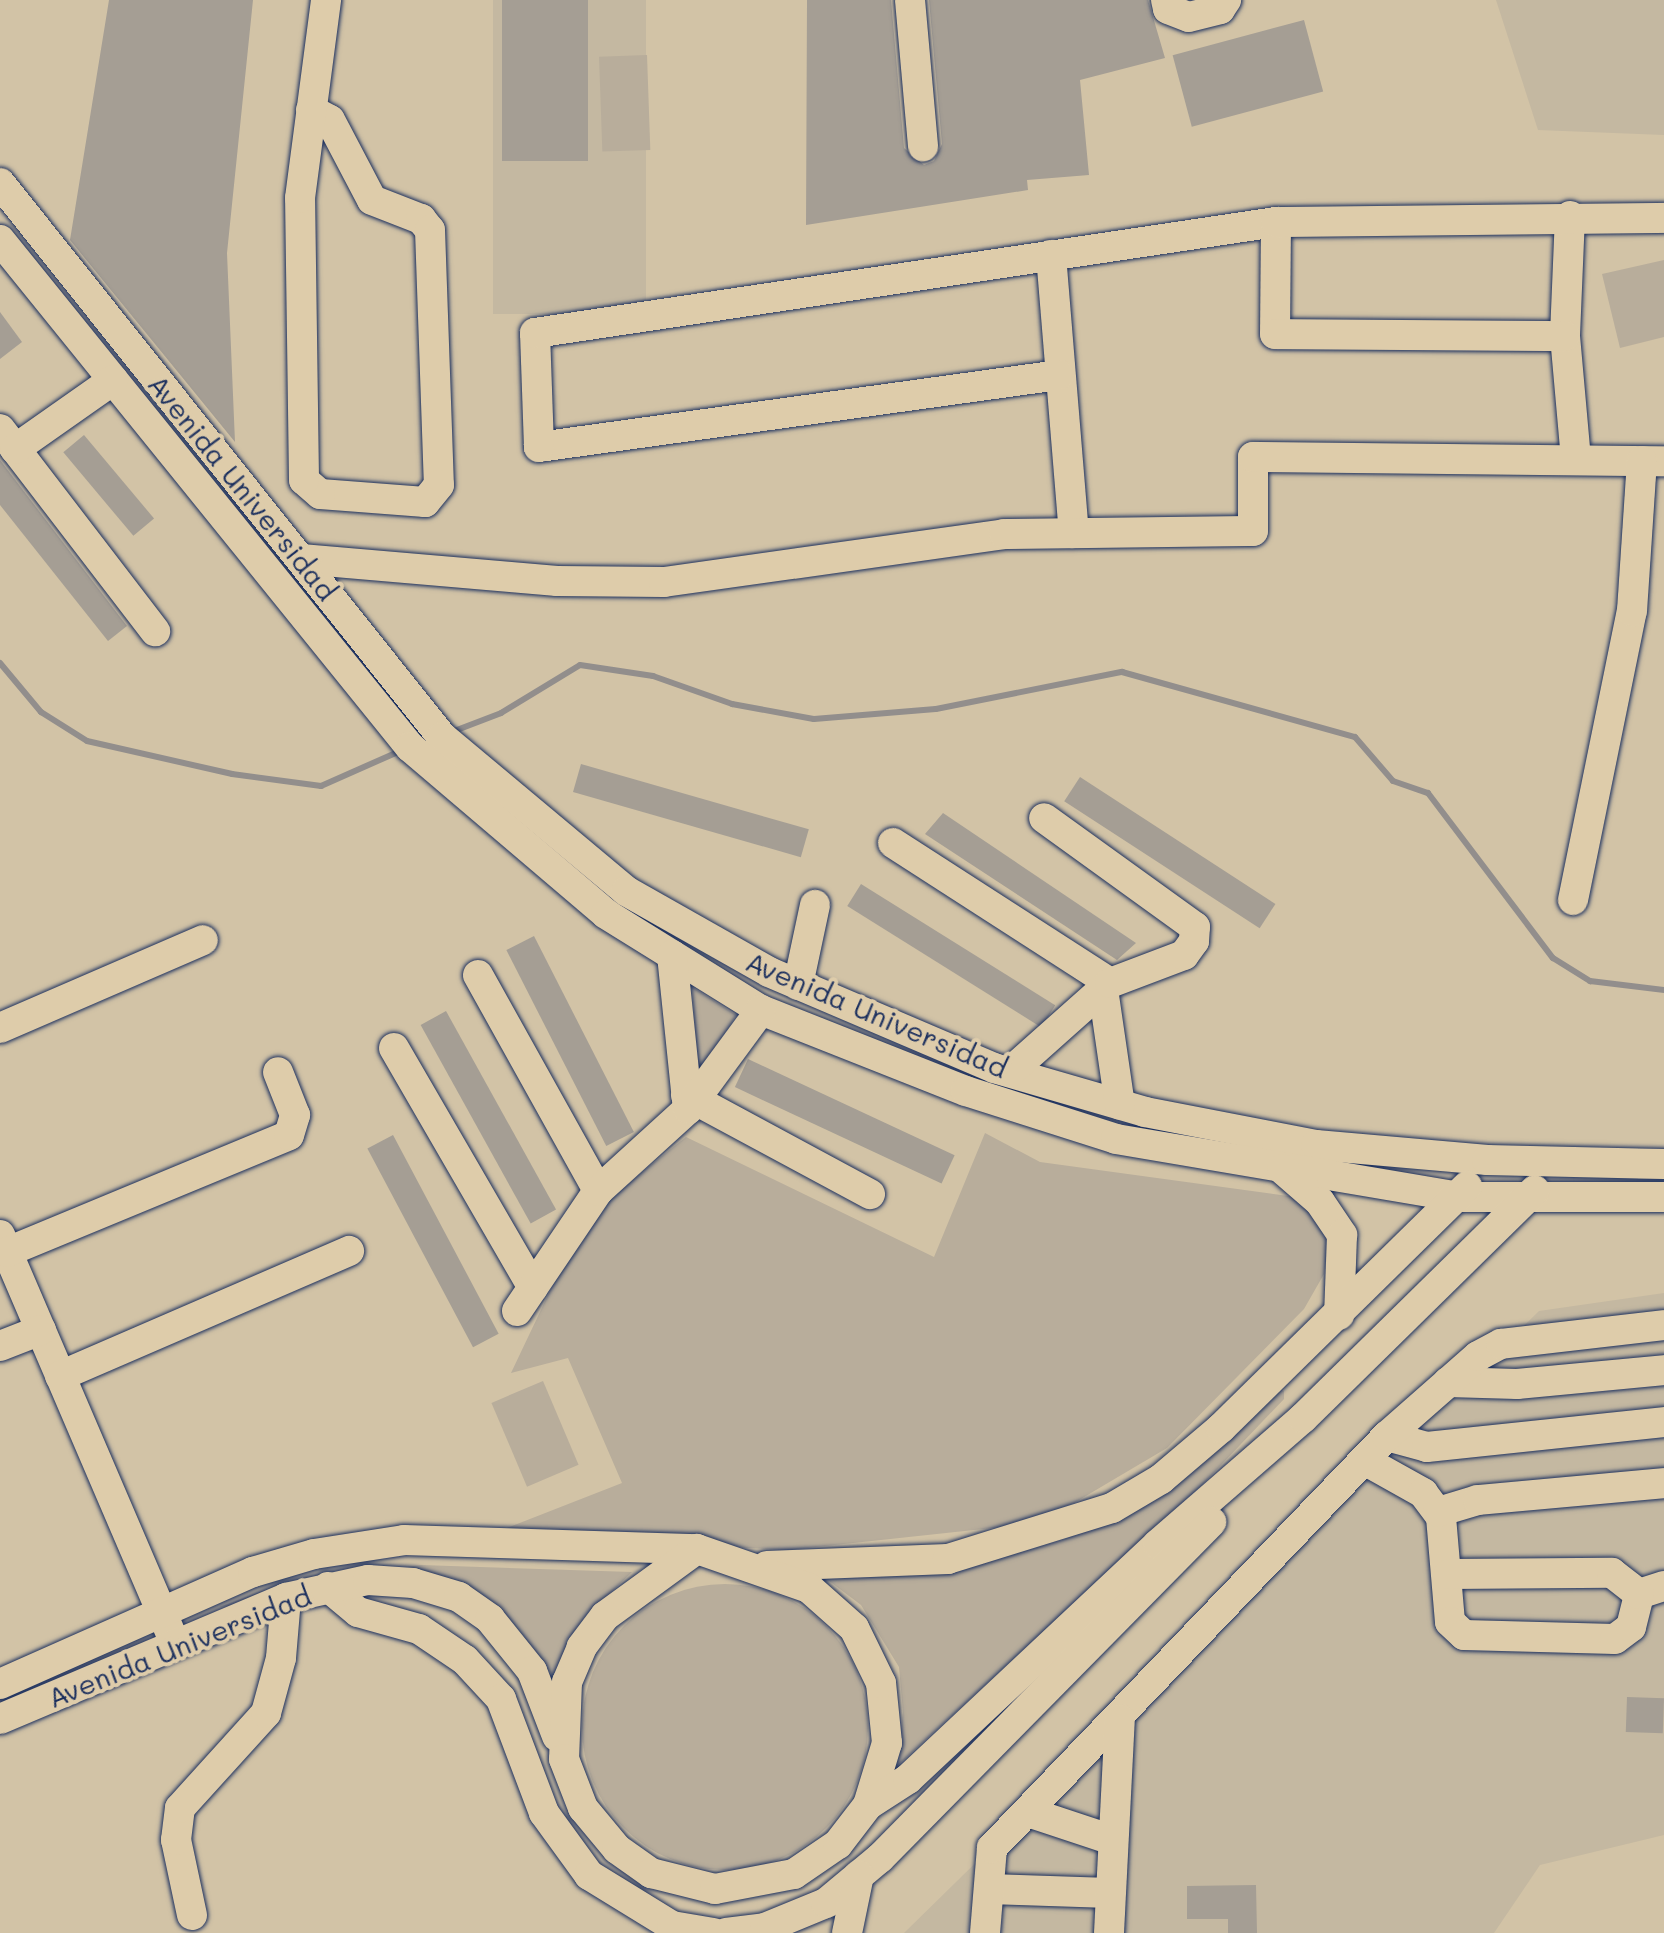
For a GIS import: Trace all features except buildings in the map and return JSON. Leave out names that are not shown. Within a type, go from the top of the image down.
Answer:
[{"type":"street","points":[[311,110],[330,120],[372,200],[421,218],[430,230],[440,485],[425,502],[320,494],[304,480],[297,274],[311,110],[326,0]]},
{"type":"street","points":[[910,0],[923,146]]},
{"type":"street","points":[[1166,0],[1168,9],[1189,17],[1220,8],[1226,0]]},
{"type":"street","name":"Avenida Universidad","points":[[0,183],[442,737],[626,890],[798,984],[1010,1072],[1120,1105],[1316,1145],[1487,1160],[1664,1164]]},
{"type":"street","points":[[1570,216],[1565,336],[1576,459]]},
{"type":"street","points":[[1059,375],[540,447],[535,332],[1276,222],[1664,218]]},
{"type":"street","points":[[1276,222],[1275,334],[1565,336]]},
{"type":"street","name":"Avenida Universidad","points":[[0,240],[410,747],[606,914],[761,1010],[966,1091],[1116,1139],[1458,1197],[1664,1197]]},
{"type":"street","points":[[1051,255],[1074,533]]},
{"type":"street","points":[[113,380],[8,439],[155,631]]},
{"type":"street","points":[[301,559],[557,581],[664,582],[1004,534],[1253,531],[1253,457],[1653,461],[1632,611],[1573,900]]},
{"type":"street","points":[[1010,1072],[1106,986],[1184,955],[1195,927],[1044,818]]},
{"type":"street","points":[[893,843],[1106,986],[1120,1105]]},
{"type":"street","points":[[798,984],[815,905]]},
{"type":"street","points":[[0,1028],[203,940]]},
{"type":"street","points":[[672,955],[690,1101]]},
{"type":"street","points":[[478,974],[598,1192]]},
{"type":"street","points":[[394,1048],[525,1300],[598,1192],[690,1101],[761,1010]]},
{"type":"street","points":[[169,1630],[4,1243],[290,1134],[296,1115],[278,1072]]},
{"type":"street","points":[[690,1101],[870,1194]]},
{"type":"street","points":[[1487,1160],[1458,1197],[1339,1315],[1161,1480],[1112,1508],[948,1560],[752,1567],[729,1565],[697,1549],[669,1574],[634,1591],[582,1647],[568,1682],[564,1759],[583,1808],[617,1849],[651,1873],[714,1889],[768,1884],[817,1861],[862,1815],[908,1779],[1158,1544],[1303,1418],[1530,1196],[1559,1162]]},
{"type":"street","points":[[1280,1167],[1320,1202],[1342,1235],[1339,1315]]},
{"type":"street","points":[[60,1376],[350,1251]]},
{"type":"street","points":[[985,1933],[992,1848],[1120,1719],[1386,1436],[1448,1382],[1501,1344],[1664,1325]]},
{"type":"street","points":[[0,1346],[41,1330]]},
{"type":"street","points":[[1448,1382],[1516,1384],[1664,1370]]},
{"type":"street","points":[[726,1933],[765,1928],[826,1903],[869,1866],[1240,1495],[1303,1418]]},
{"type":"street","points":[[1386,1436],[1427,1447],[1664,1422]]},
{"type":"street","points":[[1364,1460],[1423,1493],[1438,1512],[1448,1538],[1450,1622],[1471,1638],[1615,1639],[1630,1627],[1652,1590],[1612,1574],[1449,1574]]},
{"type":"street","points":[[1438,1512],[1478,1500],[1664,1483]]},
{"type":"street","name":"Avenida Universidad","points":[[0,1718],[169,1630],[253,1572],[404,1540],[697,1549]]},
{"type":"street","points":[[752,1567],[809,1588],[854,1628],[882,1683],[887,1743],[862,1815],[869,1866],[847,1933]]},
{"type":"street","name":"Avenida Universidad","points":[[0,1684],[169,1630],[328,1587],[368,1580],[413,1582],[460,1597],[490,1618],[532,1671],[564,1759]]},
{"type":"street","points":[[328,1587],[358,1612],[420,1629],[465,1660],[501,1699],[544,1814],[565,1851],[589,1875],[673,1930],[713,1933]]},
{"type":"street","points":[[192,1915],[176,1840],[180,1808],[266,1712],[281,1658],[286,1598]]},
{"type":"street","points":[[1110,1933],[1120,1719]]},
{"type":"street","points":[[1028,1812],[1112,1840]]},
{"type":"street","points":[[651,1873],[673,1930]]},
{"type":"street","points":[[988,1889],[1110,1893]]},
{"type":"shaded area","points":[[493,0],[646,0],[646,314],[493,314]]},
{"type":"shaded area","points":[[1496,0],[1664,0],[1664,135],[1538,130]]},
{"type":"shaded area","points":[[647,55],[650,150],[602,152],[599,57]]},
{"type":"shaded area","points":[[1664,260],[1664,337],[1620,348],[1602,274]]},
{"type":"shaded area","points":[[692,987],[736,1015],[699,1079]]},
{"type":"shaded area","points":[[985,1133],[1040,1162],[1295,1197],[1319,1209],[1329,1237],[1324,1274],[1304,1309],[1167,1448],[1074,1503],[1011,1526],[788,1550],[489,1535],[622,1483],[568,1358],[511,1373],[567,1255],[602,1207],[641,1173],[686,1137],[934,1257]]},
{"type":"shaded area","points":[[1664,1293],[1664,1835],[1540,1865],[1494,1933],[904,1933],[1539,1311]]},
{"type":"shaded area","points":[[543,1381],[579,1465],[527,1487],[491,1403]]},
{"type":"shaded area","points":[[1276,1388],[1284,1391],[1284,1399],[1201,1486],[897,1766],[903,1712],[899,1667],[861,1605],[816,1571],[985,1562],[1063,1540],[1122,1512]]},
{"type":"shaded area","points":[[421,1565],[632,1572],[584,1618],[566,1651],[559,1684],[526,1640],[416,1587],[219,1607],[287,1582]]},
{"type":"shaded area","points":[[725,1584],[780,1595],[826,1626],[857,1672],[868,1727],[857,1782],[826,1828],[780,1859],[725,1870],[670,1859],[624,1828],[593,1782],[582,1727],[593,1672],[624,1626],[670,1595]]},
{"type":"waterway","points":[[0,663],[41,712],[87,741],[232,774],[321,786],[400,751]]},
{"type":"waterway","points":[[449,733],[501,713],[580,665],[653,676],[732,704],[814,719],[936,709],[1122,672],[1355,737],[1393,781],[1428,793],[1553,958],[1590,981],[1664,990]]}]
